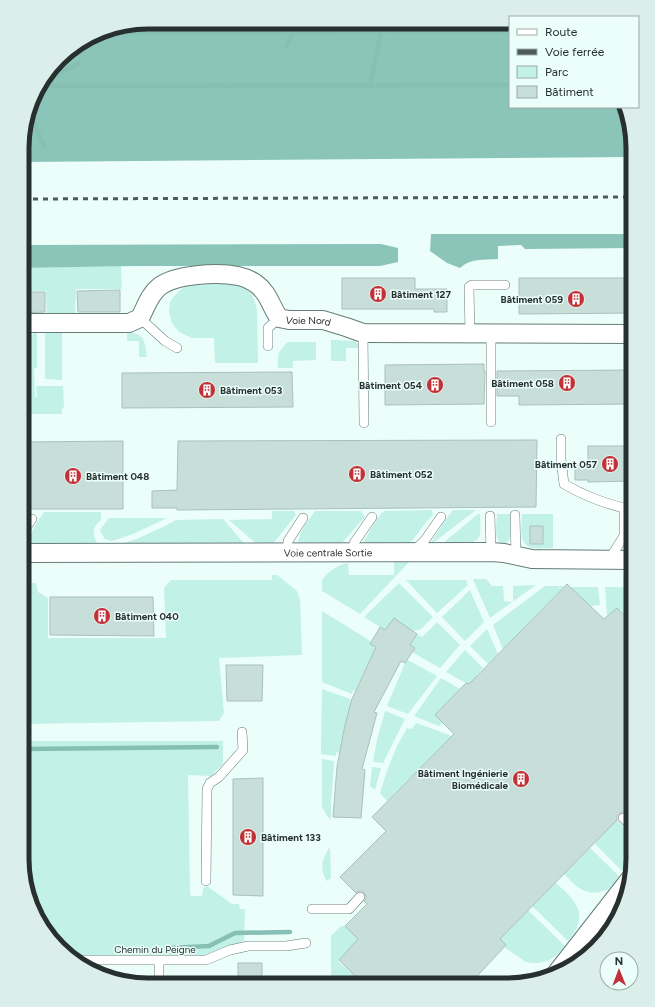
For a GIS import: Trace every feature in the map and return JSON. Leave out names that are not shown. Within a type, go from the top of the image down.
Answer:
[{"type":"street","name":"Voie Nord","points":[[140,318],[147,302],[160,286],[172,280],[183,277],[195,275],[226,275],[239,276],[253,282],[263,290],[279,318],[289,320],[323,320],[363,333],[626,334]]},
{"type":"street","points":[[29,323],[129,323],[140,318]]},
{"type":"street","name":"Voie centrale Sortie","points":[[29,553],[504,552],[532,559],[626,560]]},
{"type":"street","points":[[565,963],[622,889]]},
{"type":"lane","points":[[470,334],[469,286],[506,285]]},
{"type":"lane","points":[[140,318],[165,341],[177,348]]},
{"type":"lane","points":[[268,346],[268,328],[279,318]]},
{"type":"lane","points":[[363,333],[364,423]]},
{"type":"lane","points":[[491,334],[491,422]]},
{"type":"lane","points":[[561,439],[561,459],[564,484],[576,491],[609,504],[626,508]]},
{"type":"lane","points":[[515,515],[516,556]]},
{"type":"lane","points":[[490,516],[491,552]]},
{"type":"lane","points":[[355,553],[354,543],[372,517]]},
{"type":"lane","points":[[413,552],[425,540],[441,517]]},
{"type":"lane","points":[[287,553],[288,541],[303,518]]},
{"type":"lane","points":[[29,523],[32,519]]},
{"type":"lane","points":[[609,560],[624,536],[626,522]]},
{"type":"lane","points":[[206,881],[207,789],[210,783],[219,777],[243,750],[242,732]]},
{"type":"lane","points":[[623,818],[626,821]]},
{"type":"lane","points":[[312,908],[349,909],[360,897]]},
{"type":"lane","name":"Chemin du Peigne","points":[[86,960],[206,960],[230,950],[248,946],[286,946],[306,943]]},
{"type":"lane","points":[[159,960],[159,978]]},
{"type":"green space","points":[[148,29],[507,29],[509,29],[509,108],[619,108],[624,125],[626,157],[29,162],[29,148],[30,133],[35,110],[49,82],[70,59],[82,49],[96,41],[117,33]]},
{"type":"green space","points":[[431,234],[626,234],[626,248],[525,249],[521,245],[498,246],[498,259],[473,261],[460,268],[447,263],[430,251]]},
{"type":"green space","points":[[381,244],[398,248],[398,262],[380,266],[133,266],[29,268],[29,245]]},
{"type":"green space","points":[[121,266],[122,289],[76,289],[75,315],[47,316],[46,291],[29,291],[29,268]]},
{"type":"green space","points":[[227,284],[241,287],[251,293],[257,311],[258,363],[215,363],[214,338],[192,338],[179,332],[172,323],[169,312],[170,302],[181,289],[189,285]]},
{"type":"green space","points":[[36,331],[37,368],[34,368],[35,397],[37,397],[36,386],[63,386],[64,407],[62,409],[62,414],[29,414],[29,336]]},
{"type":"green space","points":[[46,331],[62,331],[62,380],[45,379]]},
{"type":"green space","points":[[127,332],[141,336],[145,343],[147,357],[139,357],[139,341],[127,341]]},
{"type":"green space","points":[[331,340],[354,341],[361,348],[346,348],[346,361],[331,361]]},
{"type":"green space","points":[[288,342],[316,342],[316,360],[293,361],[293,368],[278,368],[279,354]]},
{"type":"green space","points":[[432,510],[433,515],[413,540],[405,546],[363,545],[377,518],[384,511]]},
{"type":"green space","points":[[453,510],[476,510],[429,546],[446,519]]},
{"type":"green space","points":[[272,511],[294,511],[296,515],[272,545],[260,547],[229,520],[272,519]]},
{"type":"green space","points":[[315,511],[361,511],[365,517],[340,545],[298,544],[302,530]]},
{"type":"green space","points":[[44,512],[101,512],[101,520],[94,530],[94,536],[99,548],[30,546],[30,537],[32,532]]},
{"type":"green space","points":[[478,514],[480,514],[480,534],[475,541],[459,544],[443,543]]},
{"type":"green space","points":[[497,514],[510,514],[510,537],[505,544],[498,540],[496,532]]},
{"type":"green space","points":[[522,514],[553,514],[553,548],[531,548],[524,543],[521,529]]},
{"type":"green space","points":[[110,518],[167,518],[133,534],[112,541],[105,539],[100,531]]},
{"type":"green space","points":[[223,519],[248,548],[110,548],[139,538],[176,520]]},
{"type":"green space","points":[[394,562],[409,562],[360,614],[322,591],[322,580],[330,571],[340,565],[348,563],[349,575],[394,575]]},
{"type":"green space","points":[[272,575],[277,575],[297,591],[300,599],[302,655],[219,658],[224,713],[219,721],[29,724],[29,583],[36,583],[38,592],[48,598],[48,638],[166,638],[164,588],[171,580],[272,580]]},
{"type":"green space","points":[[473,579],[486,579],[492,586],[503,586],[504,601],[512,602],[490,618]]},
{"type":"green space","points":[[406,580],[466,580],[468,585],[437,613]]},
{"type":"green space","points":[[399,583],[433,617],[421,629],[412,631],[394,618],[385,630],[364,617]]},
{"type":"green space","points":[[536,585],[513,602],[513,586]]},
{"type":"green space","points":[[545,586],[564,586],[503,649],[493,625]]},
{"type":"green space","points":[[570,587],[598,587],[600,605],[589,606]]},
{"type":"green space","points":[[605,587],[626,587],[626,618],[617,608],[607,616]]},
{"type":"green space","points":[[470,590],[484,622],[465,641],[442,617]]},
{"type":"green space","points":[[322,611],[372,642],[371,644],[376,647],[355,691],[353,690],[352,694],[322,682]]},
{"type":"green space","points":[[437,622],[460,645],[440,668],[412,652],[415,648],[410,645],[417,634],[422,637]]},
{"type":"green space","points":[[487,629],[498,654],[488,664],[470,646]]},
{"type":"green space","points":[[465,650],[483,668],[476,676],[478,679],[471,686],[446,672]]},
{"type":"green space","points":[[408,660],[437,676],[408,714],[387,706],[405,663]]},
{"type":"green space","points":[[441,678],[460,689],[436,715],[443,723],[439,726],[414,716]]},
{"type":"green space","points":[[322,689],[350,699],[351,703],[339,753],[336,752],[336,756],[321,754]]},
{"type":"green space","points":[[385,711],[405,719],[383,763],[373,762],[377,740]]},
{"type":"green space","points":[[416,723],[452,736],[387,801],[380,793],[388,768],[397,746],[407,728],[412,729]]},
{"type":"green space","points":[[29,741],[223,741],[223,764],[211,776],[188,775],[190,893],[191,896],[202,896],[203,888],[207,886],[232,904],[239,904],[240,909],[245,909],[244,941],[203,957],[80,956],[64,943],[54,931],[38,904],[31,882],[29,859]]},
{"type":"green space","points":[[322,759],[334,761],[331,820],[322,807]]},
{"type":"green space","points":[[372,767],[381,768],[375,790],[370,786]]},
{"type":"green space","points":[[617,820],[626,829],[626,866],[622,871],[594,843]]},
{"type":"green space","points":[[330,847],[331,878],[327,881],[323,873],[322,864]]},
{"type":"green space","points":[[590,848],[619,876],[613,885],[607,890],[594,893],[584,891],[564,874]]},
{"type":"green space","points":[[555,882],[575,902],[578,909],[578,923],[575,932],[568,941],[532,906]]},
{"type":"green space","points":[[528,910],[565,946],[556,956],[549,960],[539,963],[526,962],[504,947],[500,939]]},
{"type":"green space","points":[[341,926],[345,926],[358,939],[338,961],[357,978],[331,978],[331,936]]},
{"type":"building","name":"Bâtiment 127","points":[[342,278],[415,278],[415,289],[447,289],[447,312],[434,312],[434,309],[342,309]]},
{"type":"building","name":"Bâtiment 059","points":[[519,278],[626,278],[626,313],[519,314]]},
{"type":"building","points":[[120,290],[120,312],[78,312],[77,291]]},
{"type":"building","points":[[29,292],[45,292],[45,312],[29,313]]},
{"type":"building","name":"Bâtiment 054","points":[[484,364],[484,404],[385,405],[385,365]]},
{"type":"building","name":"Bâtiment 058","points":[[626,370],[626,404],[519,405],[519,396],[497,396],[497,371]]},
{"type":"building","name":"Bâtiment 053","points":[[292,372],[293,407],[122,408],[122,373]]},
{"type":"building","name":"Bâtiment 052","points":[[537,440],[536,507],[177,510],[177,508],[152,508],[152,491],[177,490],[178,441]]},
{"type":"building","name":"Bâtiment 048","points":[[123,441],[123,509],[29,509],[29,442]]},
{"type":"building","name":"Bâtiment 057","points":[[588,446],[626,446],[626,481],[588,482],[588,480],[575,480],[575,465],[588,465]]},
{"type":"building","points":[[530,526],[543,526],[543,544],[530,544]]},
{"type":"building","name":"Bâtiment Ingénierie Biomédicale","points":[[567,584],[604,619],[617,608],[626,617],[626,811],[617,816],[617,820],[500,939],[506,945],[475,978],[357,978],[339,960],[358,939],[345,926],[367,904],[364,901],[366,896],[362,891],[356,893],[340,877],[386,831],[372,817],[454,734],[435,715],[466,683],[469,684]]},
{"type":"building","name":"Bâtiment 040","points":[[50,597],[153,597],[154,636],[50,635]]},
{"type":"building","points":[[394,618],[417,634],[410,645],[415,648],[405,663],[401,661],[374,712],[377,713],[362,769],[365,770],[361,818],[333,817],[337,767],[345,725],[352,699],[376,647],[370,644],[380,627],[385,630]]},
{"type":"building","points":[[226,665],[263,665],[262,701],[227,701]]},
{"type":"building","name":"Bâtiment 133","points":[[263,778],[263,896],[233,895],[233,779]]},
{"type":"building","points":[[238,963],[262,963],[262,978],[238,978]]},
{"type":"waterway","points":[[286,47],[295,29]]},
{"type":"waterway","points":[[370,86],[382,29]]},
{"type":"waterway","points":[[117,33],[509,31]]},
{"type":"waterway","points":[[54,76],[79,63]]},
{"type":"waterway","points":[[47,86],[509,85]]},
{"type":"waterway","points":[[32,121],[45,147]]},
{"type":"waterway","points":[[29,749],[217,747]]},
{"type":"waterway","points":[[168,948],[209,946],[235,933],[290,932]]},
{"type":"railway","points":[[29,199],[626,197]]},
{"type":"place","name":"Bâtiment 127","points":[[378,294]]},
{"type":"place","name":"Bâtiment 059","points":[[576,299]]},
{"type":"place","name":"Bâtiment 058","points":[[567,383]]},
{"type":"place","name":"Bâtiment 054","points":[[435,385]]},
{"type":"place","name":"Bâtiment 053","points":[[207,390]]},
{"type":"place","name":"Bâtiment 057","points":[[610,464]]},
{"type":"place","name":"Bâtiment 052","points":[[357,474]]},
{"type":"place","name":"Bâtiment 048","points":[[73,476]]},
{"type":"place","name":"Bâtiment 040","points":[[102,616]]},
{"type":"place","name":"Bâtiment Ingénierie Biomédicale","points":[[521,779]]},
{"type":"place","name":"Bâtiment 133","points":[[248,837]]}]
